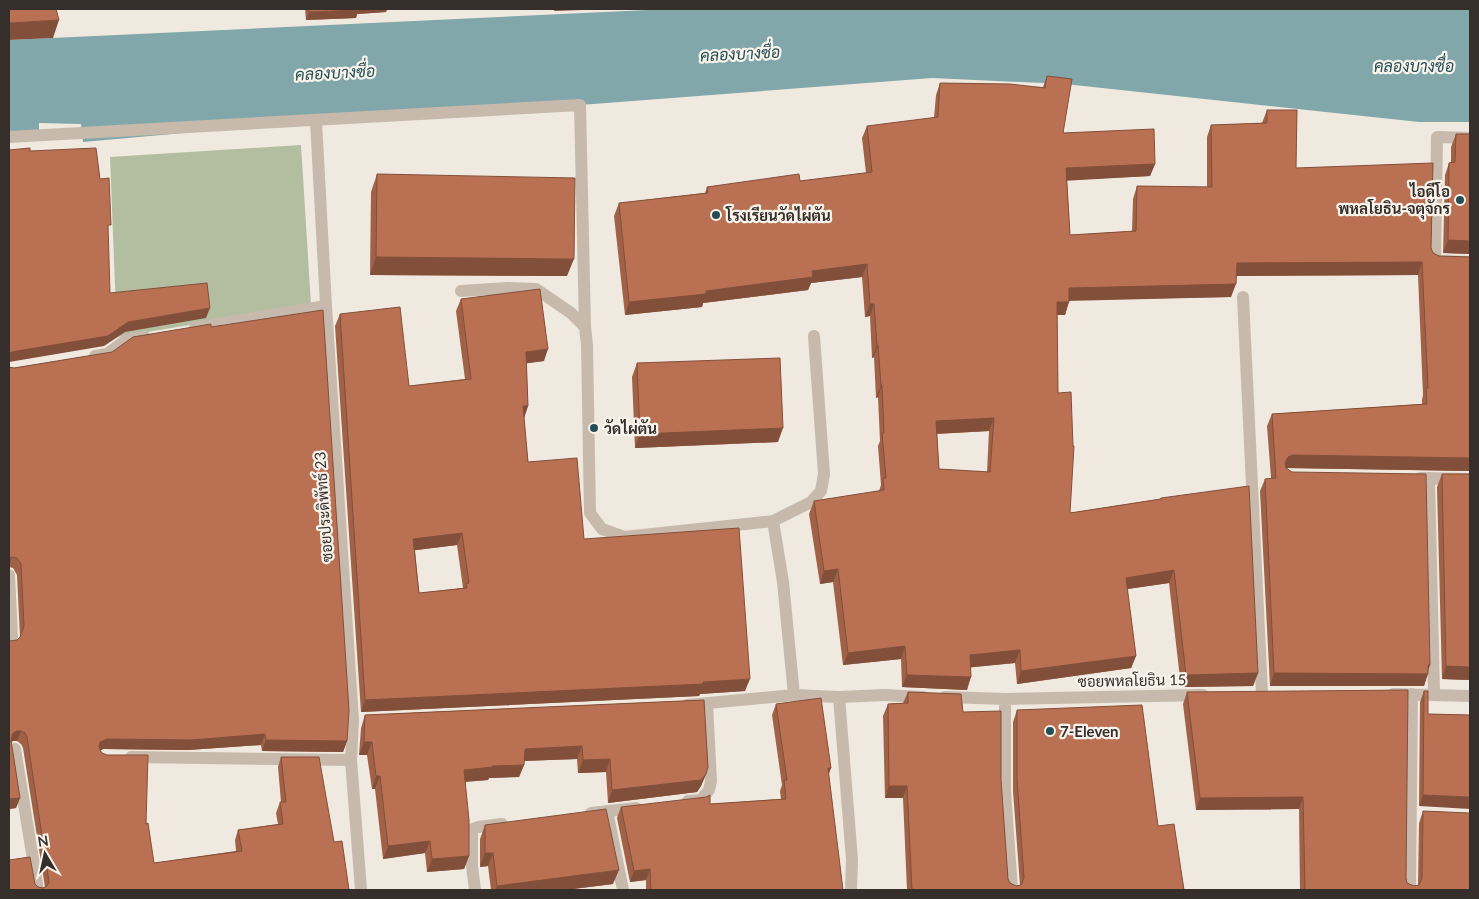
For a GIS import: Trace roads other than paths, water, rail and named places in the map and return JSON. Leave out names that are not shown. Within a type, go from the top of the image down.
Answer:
[{"type":"street","points":[[9,137],[580,105],[590,513],[602,529],[624,537],[773,521],[811,502],[821,491],[824,474],[814,336]]},
{"type":"street","name":"ซอยประดิพัทธ์ 23","points":[[316,121],[326,306],[358,720],[351,760],[361,890]]},
{"type":"street","points":[[1470,138],[1437,137],[1435,261],[1470,262]]},
{"type":"street","points":[[460,292],[507,288],[536,289],[571,313],[585,327]]},
{"type":"street","points":[[1243,297],[1262,694]]},
{"type":"street","points":[[183,330],[326,306]]},
{"type":"street","points":[[87,357],[107,354],[126,340],[154,335]]},
{"type":"street","points":[[1410,478],[1470,479]]},
{"type":"street","points":[[1429,478],[1434,694]]},
{"type":"street","points":[[773,521],[783,582],[794,696]]},
{"type":"street","points":[[9,575],[12,637],[9,644]]},
{"type":"street","points":[[1382,694],[1470,696]]},
{"type":"street","points":[[1410,890],[1416,815],[1412,694]]},
{"type":"street","name":"ซอยพหลโยธิน 15","points":[[678,705],[794,696],[885,695],[1005,699],[1213,695]]},
{"type":"street","points":[[839,697],[852,860],[851,890]]},
{"type":"street","points":[[1005,699],[1004,791],[1012,890]]},
{"type":"street","points":[[673,803],[701,800],[709,790],[711,781],[707,704]]},
{"type":"street","points":[[15,749],[38,890]]},
{"type":"street","points":[[123,757],[351,760]]},
{"type":"street","points":[[577,815],[644,806]]},
{"type":"street","points":[[607,811],[623,890]]},
{"type":"street","points":[[475,890],[472,866],[472,834],[474,829],[518,822]]},
{"type":"water","name":"คลองบางซื่อ","points":[[669,9],[1470,9],[1470,122],[1419,122],[1065,84],[932,78],[580,105],[316,121],[83,142],[81,124],[39,123],[39,137],[9,138],[9,40]]},
{"type":"place","name":"ไอดีโอ พหลโยธิน-จตุจักร","points":[[1460,200]]},
{"type":"place","name":"โรงเรียนวัดไผ่ตัน","points":[[716,215]]},
{"type":"place","name":"วัดไผ่ตัน","points":[[594,428]]},
{"type":"place","name":"7-Eleven","points":[[1050,731]]}]
